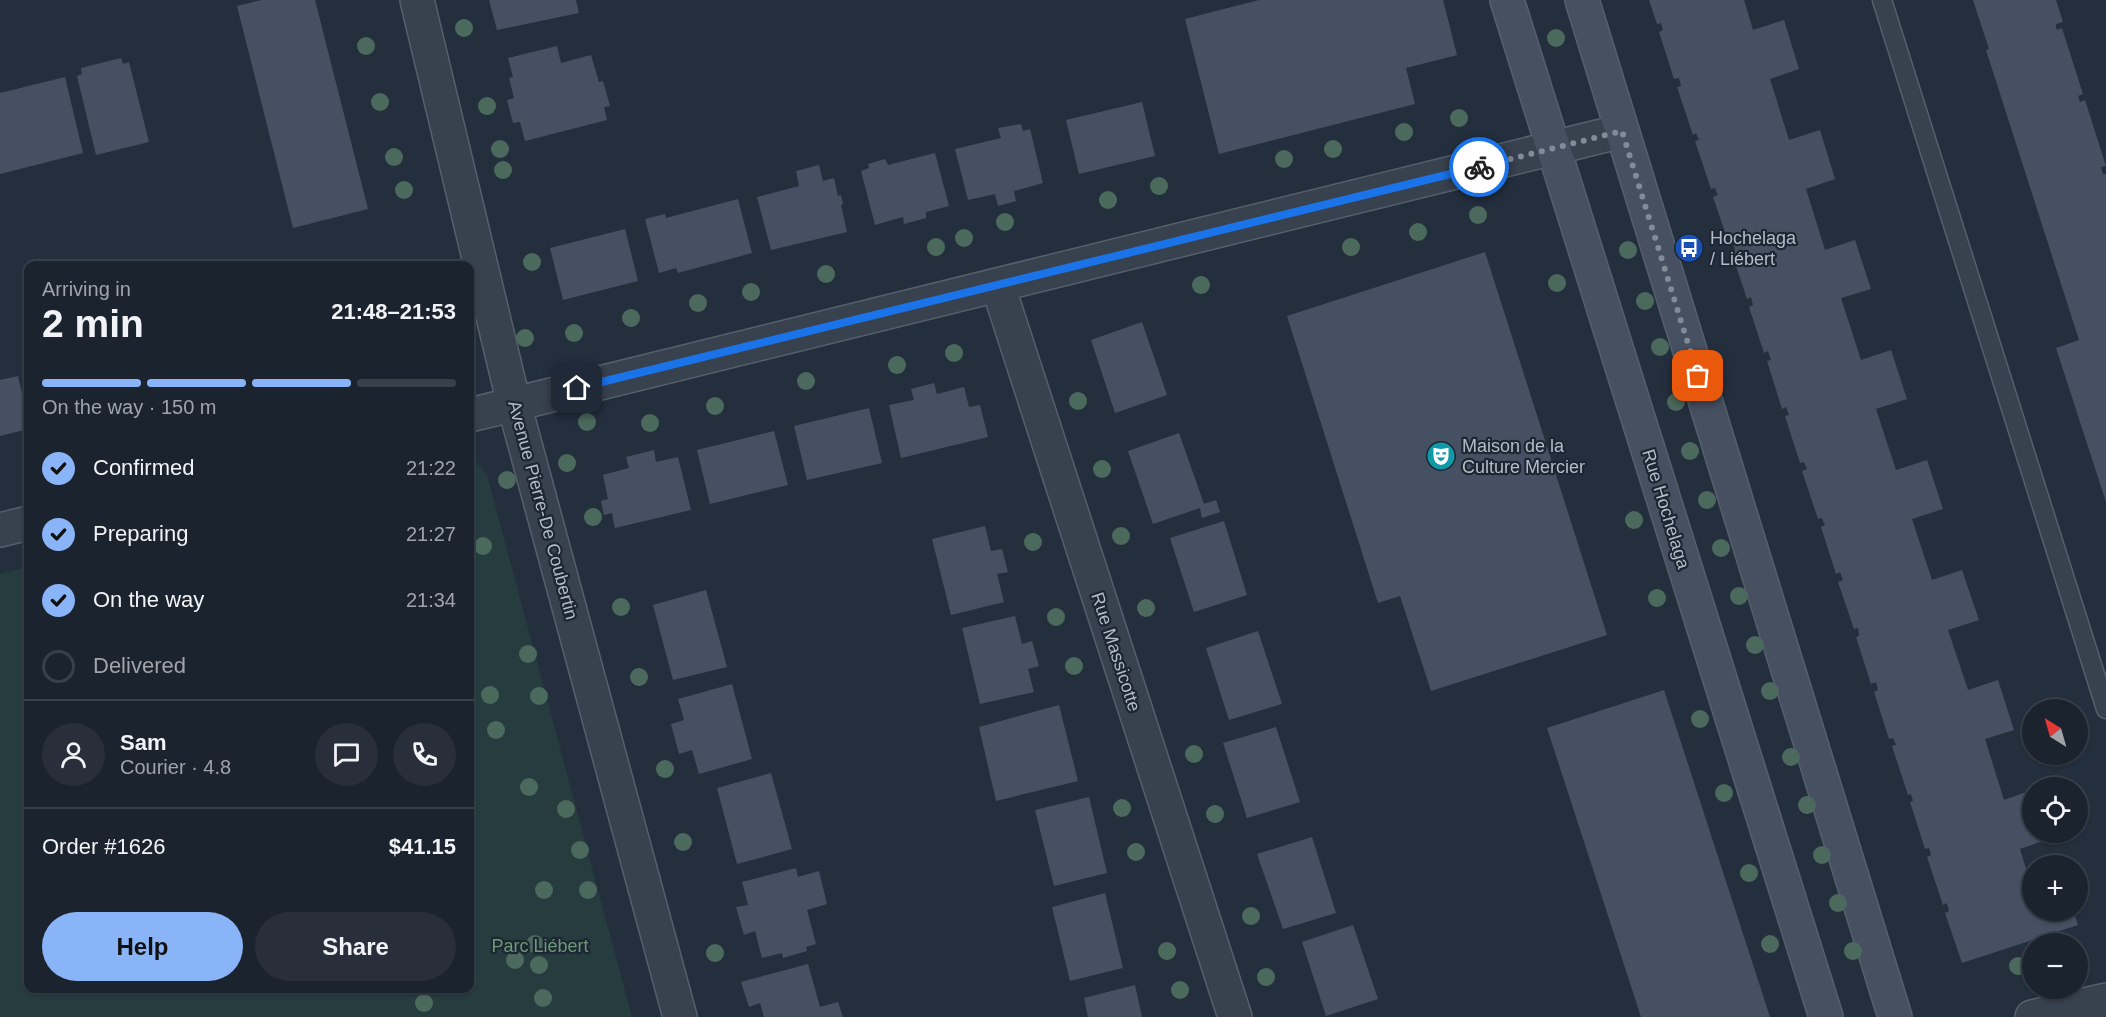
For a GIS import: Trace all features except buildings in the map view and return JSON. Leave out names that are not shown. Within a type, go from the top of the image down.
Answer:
[{"type":"main road","name":"Rue Hochelaga","points":[[1507,0],[1826,1017]]},
{"type":"main road","points":[[1582,0],[1895,1017]]},
{"type":"street","name":"Avenue Pierre-De Coubertin","points":[[417,0],[514,404],[680,1017]]},
{"type":"street","points":[[474,413],[1622,131]]},
{"type":"street","name":"Rue Massicotte","points":[[998,286],[1235,1017]]},
{"type":"street","points":[[0,530],[24,524]]},
{"type":"street","points":[[2032,1017],[2106,1000]]},
{"type":"lane","points":[[1882,0],[2106,709]]},
{"type":"green space","name":"Parc Liébert","points":[[474,462],[477,463],[487,475],[632,1017],[0,1017],[0,574],[24,568],[24,993],[474,993]]},
{"type":"way so far","points":[[1479,167],[1622,131],[1698,376]]},
{"type":"place","name":"Hochelaga / Liébert","points":[[1689,248]]},
{"type":"place","name":"Maison de la Culture Mercier","points":[[1441,456]]},
{"type":"route","points":[[577,388],[1479,167]]}]
